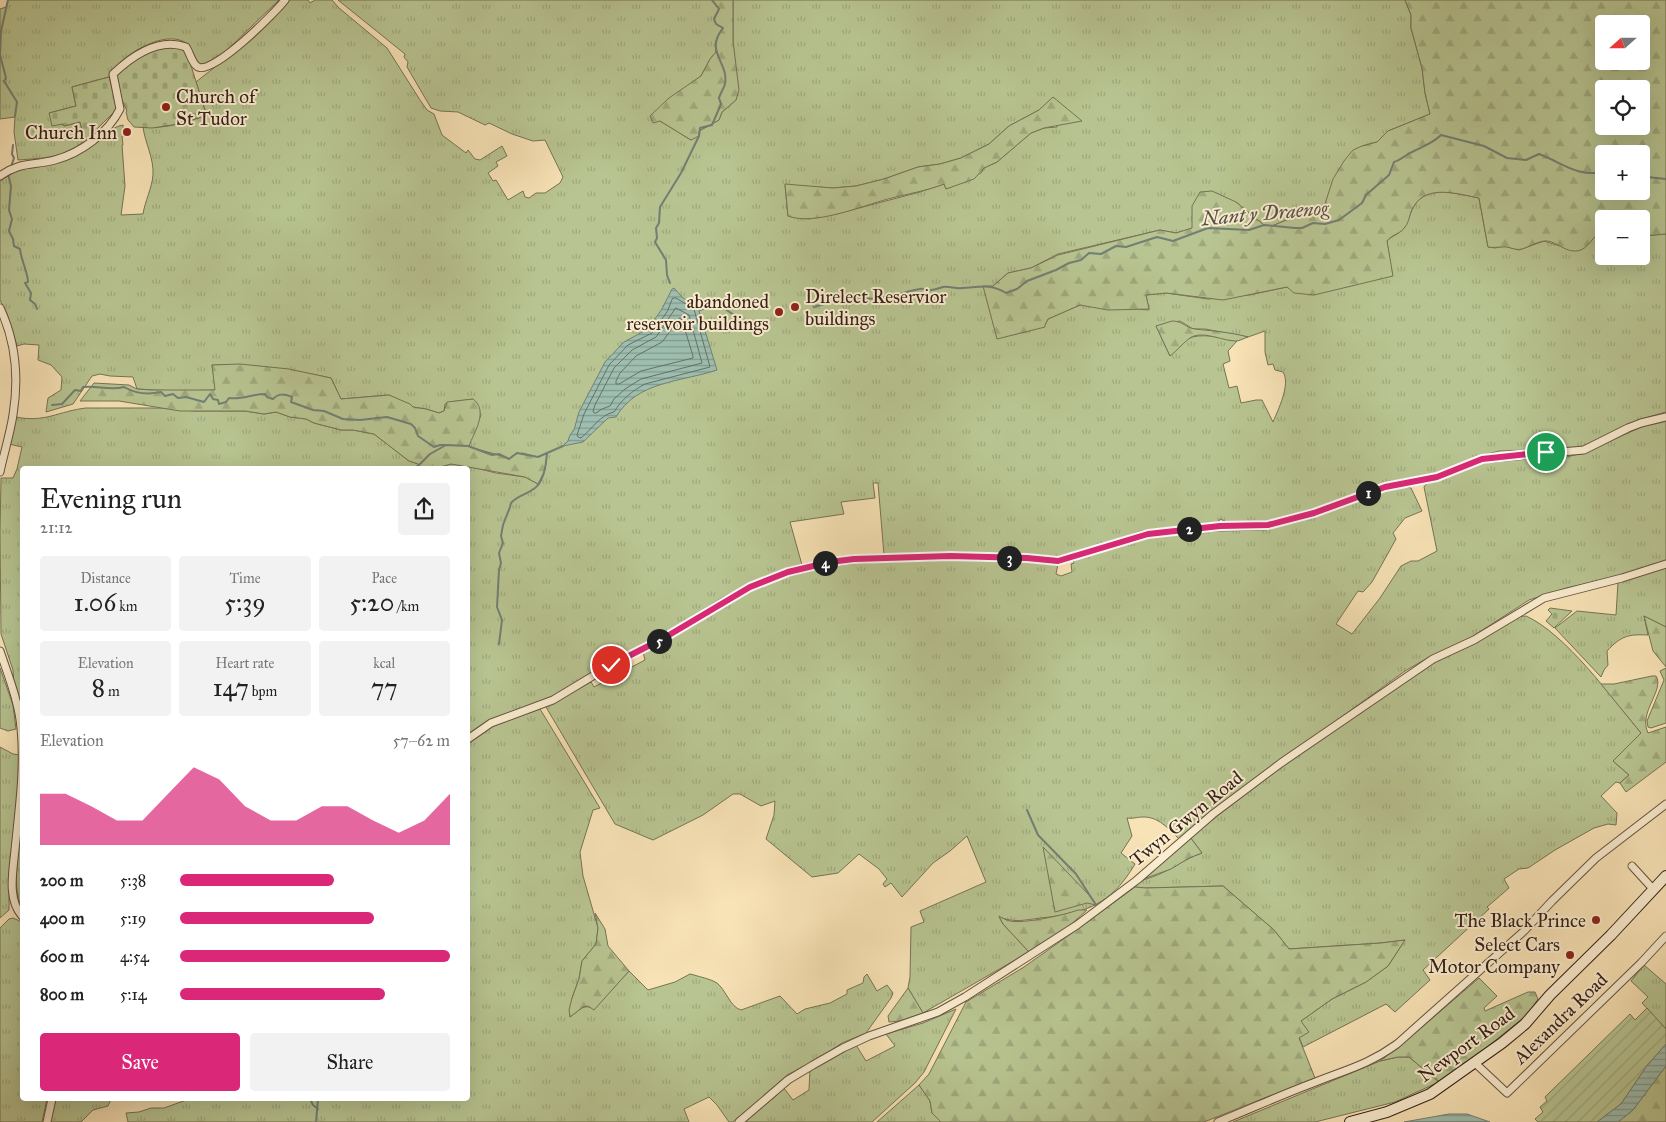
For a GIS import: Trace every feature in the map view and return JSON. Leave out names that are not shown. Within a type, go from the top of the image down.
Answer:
[{"type":"main road","name":"Newport Road","points":[[1350,1122],[1411,1104],[1430,1094],[1475,1063],[1525,1024],[1550,994],[1604,942],[1666,876]]},
{"type":"street","points":[[0,176],[19,166],[53,161],[69,155],[96,138],[116,116],[120,108],[113,74],[131,58],[155,47],[179,44],[186,47],[198,68],[213,65],[263,24],[285,0]]},
{"type":"street","points":[[0,308],[10,333],[15,354],[16,372],[13,414],[0,472]]},
{"type":"street","points":[[470,738],[491,723],[553,700],[611,665],[664,638],[750,587],[788,572],[830,562],[854,559],[950,556],[1027,558],[1058,561],[1148,534],[1212,527],[1268,525],[1314,513],[1385,487],[1437,477],[1482,459],[1584,450],[1628,428],[1666,417]]},
{"type":"street","name":"Twyn Gwyn Road","points":[[739,1122],[788,1080],[804,1070],[869,1036],[938,1012],[965,997],[1077,925],[1137,880],[1206,819],[1281,763],[1433,659],[1474,640],[1544,598],[1630,576],[1666,564]]},
{"type":"street","points":[[0,651],[20,720]]},
{"type":"street","points":[[20,797],[12,883],[14,901],[20,914]]},
{"type":"street","points":[[1218,1122],[1364,1064],[1382,1055],[1397,1044],[1524,931],[1578,874],[1614,843],[1666,804]]},
{"type":"street","points":[[1632,866],[1653,889]]},
{"type":"street","name":"Alexandra Road","points":[[1475,1063],[1507,1093],[1666,936]]},
{"type":"street","points":[[47,1122],[52,1101]]},
{"type":"green space","points":[[8,0],[279,0],[226,51],[203,65],[198,64],[186,43],[177,39],[166,39],[131,53],[121,61],[109,77],[72,87],[76,106],[49,113],[64,126],[80,122],[85,141],[61,154],[37,159],[18,160],[14,132],[15,117],[0,119],[0,9],[6,7]]},
{"type":"green space","points":[[290,0],[308,0],[310,3],[315,0],[332,0],[387,48],[427,110],[434,114],[442,135],[466,153],[468,150],[475,159],[480,160],[502,146],[507,156],[496,162],[498,166],[488,173],[493,181],[496,180],[508,200],[523,191],[525,197],[529,198],[536,193],[545,193],[560,183],[563,177],[545,140],[533,141],[489,123],[485,125],[458,112],[440,111],[431,108],[407,67],[408,62],[404,57],[405,54],[338,0],[712,0],[719,9],[714,18],[723,28],[716,40],[716,52],[701,76],[686,87],[660,121],[691,140],[699,131],[719,120],[722,112],[736,100],[733,0],[1405,0],[1411,15],[1411,28],[1422,68],[1430,114],[1388,131],[1377,142],[1362,146],[1328,196],[1325,204],[1272,226],[1264,225],[1236,202],[1193,217],[1193,228],[1176,233],[1160,230],[1058,254],[1031,268],[1008,273],[993,286],[997,338],[1029,331],[1045,325],[1048,319],[1080,305],[1149,310],[1146,295],[1166,293],[1208,299],[1249,295],[1287,287],[1392,276],[1387,241],[1404,227],[1412,209],[1420,199],[1427,195],[1444,192],[1479,198],[1488,247],[1504,246],[1519,250],[1544,241],[1560,246],[1585,247],[1595,235],[1595,265],[1650,265],[1650,235],[1666,234],[1666,412],[1638,420],[1595,443],[1578,448],[1499,451],[1474,458],[1427,477],[1400,480],[1317,510],[1260,524],[1227,524],[1220,519],[1218,523],[1141,531],[1082,553],[1059,558],[884,555],[878,483],[873,483],[875,498],[841,502],[844,514],[790,522],[802,565],[743,587],[666,633],[608,662],[547,700],[491,720],[470,733],[470,466],[496,473],[525,477],[538,484],[547,454],[538,457],[522,453],[509,459],[468,446],[481,415],[473,399],[445,404],[444,411],[439,413],[413,407],[389,395],[341,399],[331,378],[258,366],[212,365],[216,390],[175,391],[137,389],[133,377],[100,374],[92,376],[73,404],[46,412],[48,398],[61,390],[62,377],[51,365],[38,360],[39,345],[24,344],[17,346],[7,314],[0,300],[0,181],[16,170],[76,155],[89,148],[108,132],[123,125],[124,136],[122,136],[122,145],[125,186],[121,215],[143,214],[153,175],[143,127],[181,123],[202,117],[205,110],[196,82],[263,29]],"holes":[[[1053,98],[1057,127],[1044,128],[1031,133],[997,162],[984,168],[981,173],[946,189],[944,184],[836,214],[809,219],[788,216],[785,185],[833,188],[856,186],[884,179],[918,167],[940,164],[961,158],[989,144],[1009,126],[1039,110]],[[1180,321],[1193,329],[1205,329],[1248,337],[1265,331],[1265,352],[1268,365],[1273,364],[1275,370],[1283,372],[1286,383],[1283,397],[1273,422],[1262,400],[1241,403],[1237,386],[1229,388],[1223,364],[1230,361],[1228,351],[1237,341],[1212,336],[1193,337],[1188,339],[1170,356],[1156,326]]]},
{"type":"green space","points":[[712,0],[733,0],[733,41],[739,90],[736,100],[722,112],[719,120],[699,131],[699,136],[691,140],[660,121],[653,123],[650,116],[669,98],[701,76],[716,52],[716,40],[723,28],[716,24],[714,19],[719,9]]},
{"type":"green space","points":[[1405,0],[1666,0],[1666,234],[1650,235],[1650,210],[1595,210],[1595,236],[1581,250],[1571,251],[1549,241],[1538,242],[1519,249],[1488,247],[1479,198],[1453,193],[1435,193],[1420,199],[1412,209],[1408,222],[1403,229],[1387,241],[1393,276],[1314,295],[1294,293],[1287,287],[1223,300],[1166,293],[1146,295],[1149,309],[1108,310],[1080,305],[1048,319],[1045,327],[997,339],[983,286],[993,286],[1008,273],[1031,268],[1058,255],[1160,230],[1176,233],[1192,228],[1192,206],[1200,192],[1212,191],[1236,202],[1264,225],[1272,226],[1325,204],[1333,179],[1353,150],[1377,142],[1388,131],[1430,114],[1422,68],[1411,28],[1411,15]]},
{"type":"green space","points":[[167,47],[183,48],[187,53],[205,110],[202,117],[172,125],[152,128],[134,127],[128,120],[116,76],[118,72],[143,54]]},
{"type":"green space","points":[[109,77],[117,105],[115,111],[85,141],[80,122],[64,126],[63,124],[52,126],[49,113],[76,106],[72,87]]},
{"type":"green space","points":[[1053,97],[1082,121],[1044,128],[1031,133],[997,162],[984,168],[974,179],[946,189],[944,184],[824,217],[811,219],[788,216],[785,184],[833,188],[856,186],[884,179],[918,167],[940,164],[961,158],[989,144],[1009,126],[1039,110]]},
{"type":"green space","points":[[1172,321],[1192,328],[1248,337],[1236,341],[1204,335],[1194,336],[1188,339],[1170,356],[1156,326]]},
{"type":"green space","points":[[240,364],[289,369],[331,378],[341,399],[389,395],[413,407],[439,413],[444,411],[447,402],[473,399],[478,404],[480,415],[477,428],[469,446],[509,459],[517,453],[538,457],[547,453],[545,470],[538,484],[525,477],[470,466],[451,464],[444,466],[417,466],[418,464],[409,461],[374,434],[341,430],[276,412],[264,414],[245,411],[180,411],[119,401],[80,401],[94,383],[129,385],[137,389],[151,390],[215,390],[212,365]]},
{"type":"green space","points":[[164,408],[194,411],[245,411],[264,414],[276,412],[341,430],[374,434],[409,461],[419,464],[417,466],[20,466],[20,708],[14,687],[13,670],[1,634],[1,478],[13,478],[17,469],[22,447],[9,444],[16,417],[44,418],[76,409]]},
{"type":"green space","points":[[1666,420],[1666,562],[1625,575],[1566,588],[1529,600],[1467,640],[1405,671],[1201,819],[1179,839],[1158,821],[1148,817],[1127,818],[1132,836],[1121,853],[1135,864],[1117,889],[1107,898],[1084,910],[1020,921],[999,917],[1003,924],[1029,952],[923,1013],[908,988],[911,927],[924,922],[920,911],[986,882],[967,836],[933,863],[902,897],[891,883],[885,887],[883,884],[887,879],[879,869],[859,854],[838,873],[812,877],[766,839],[774,815],[775,801],[761,806],[740,794],[733,794],[703,815],[653,840],[615,824],[546,707],[591,682],[594,687],[645,660],[643,652],[746,591],[788,575],[827,567],[867,563],[964,559],[1058,564],[1056,574],[1061,576],[1072,572],[1071,564],[1074,563],[1073,560],[1154,535],[1177,532],[1265,530],[1384,490],[1402,486],[1411,488],[1422,511],[1405,518],[1393,533],[1396,539],[1372,582],[1363,592],[1358,591],[1336,624],[1352,634],[1380,598],[1401,566],[1411,561],[1418,561],[1437,551],[1424,487],[1427,483],[1476,464],[1495,459],[1566,457],[1584,453],[1650,423]]},
{"type":"green space","points":[[451,464],[468,466],[444,466]]},
{"type":"green space","points":[[1666,568],[1666,627],[1644,616],[1648,635],[1625,637],[1612,646],[1607,651],[1608,665],[1601,677],[1555,628],[1577,611],[1616,615],[1618,582]]},
{"type":"green space","points":[[1550,608],[1572,611],[1554,628],[1546,621],[1552,614],[1548,610]]},
{"type":"green space","points":[[1526,616],[1557,637],[1588,668],[1641,733],[1613,761],[1629,775],[1620,783],[1616,782],[1601,796],[1617,813],[1616,825],[1608,824],[1594,828],[1528,868],[1519,869],[1504,879],[1509,888],[1423,970],[1430,980],[1395,1012],[1386,1004],[1303,1047],[1299,1037],[1301,1021],[1332,999],[1366,982],[1388,966],[1405,940],[1289,949],[1274,930],[1223,886],[1135,887],[1138,883],[1202,853],[1190,837],[1280,768],[1425,667],[1476,643],[1515,617]]},
{"type":"green space","points":[[1644,616],[1666,627],[1666,667],[1653,651]]},
{"type":"green space","points":[[0,668],[13,705],[16,729],[8,731],[0,728]]},
{"type":"green space","points":[[1666,668],[1666,723],[1651,728],[1648,727],[1647,721],[1664,680],[1660,671]]},
{"type":"green space","points":[[1656,676],[1658,682],[1646,717],[1646,725],[1648,733],[1666,727],[1666,762],[1626,792],[1620,783],[1629,775],[1613,761],[1641,733],[1601,684],[1614,684]]},
{"type":"green space","points":[[540,709],[600,808],[593,810],[580,852],[583,876],[598,928],[596,944],[582,961],[579,979],[572,998],[570,1017],[584,1007],[594,1009],[629,971],[648,990],[675,982],[690,974],[717,983],[734,1006],[741,1010],[780,996],[797,1014],[805,1009],[830,1003],[847,994],[847,990],[863,983],[864,977],[867,974],[877,991],[887,985],[893,993],[866,1033],[842,1043],[818,1059],[787,1075],[733,1122],[729,1122],[709,1097],[684,1109],[689,1122],[128,1122],[126,1113],[139,1112],[151,1108],[164,1108],[183,1101],[470,1101],[470,742],[488,728]]},
{"type":"green space","points":[[0,747],[13,754],[20,755],[10,871],[9,910],[0,918]]},
{"type":"green space","points":[[20,829],[20,904],[16,874]]},
{"type":"green space","points":[[1190,837],[1202,853],[1189,858],[1171,869],[1138,881]]},
{"type":"green space","points":[[1043,847],[1090,896],[1096,905],[1087,903],[1055,912]]},
{"type":"green space","points":[[1223,886],[1274,930],[1289,949],[1405,940],[1388,966],[1366,982],[1332,999],[1301,1021],[1309,1032],[1299,1038],[1315,1078],[1204,1122],[941,1122],[932,1113],[930,1101],[919,1085],[929,1074],[966,1002],[1024,967],[1135,887]]},
{"type":"green space","points":[[1087,910],[1067,928],[1029,952],[1003,924],[999,916],[1016,922]]},
{"type":"green space","points":[[595,913],[605,929],[608,946],[629,971],[594,1010],[588,1006],[583,1007],[570,1017],[569,1010],[579,979],[582,961],[596,944],[598,928]]},
{"type":"green space","points":[[13,918],[20,921],[20,1101],[47,1101],[42,1122],[0,1122],[0,928],[9,919]]},
{"type":"green space","points":[[1644,965],[1666,984],[1666,1029],[1642,1003],[1648,997],[1631,981]]},
{"type":"green space","points":[[1479,978],[1497,996],[1484,1008],[1485,1011],[1528,992],[1535,992],[1538,999],[1527,1015],[1481,1052],[1439,1082],[1409,1057],[1398,1057],[1380,1061],[1407,1040]]},
{"type":"green space","points":[[908,988],[923,1013],[900,1021],[889,1022],[888,1016]]},
{"type":"green space","points":[[1647,1008],[1666,1029],[1666,1044],[1646,1067],[1621,1104],[1597,1122],[1538,1122],[1535,1119],[1543,1112],[1540,1107],[1547,1101],[1545,1097],[1630,1014],[1635,1020]]},
{"type":"green space","points":[[956,1009],[924,1072],[915,1083],[872,1122],[745,1122],[777,1095],[783,1087],[793,1100],[809,1090],[810,1069],[856,1045],[866,1061],[895,1046],[886,1034],[923,1023]]},
{"type":"green space","points":[[1398,1057],[1409,1057],[1439,1082],[1395,1102],[1315,1122],[1233,1122],[1380,1061]]},
{"type":"green space","points":[[1666,1066],[1666,1122],[1618,1122],[1633,1110]]},
{"type":"green space","points":[[919,1085],[930,1101],[932,1113],[941,1122],[877,1122]]},
{"type":"green space","points":[[55,1101],[110,1101],[108,1106],[93,1110],[81,1122],[50,1122]]},
{"type":"water","points":[[674,288],[683,298],[692,303],[704,299],[707,308],[699,311],[717,370],[648,389],[625,405],[616,417],[608,418],[583,442],[563,446],[574,430],[579,412],[605,362],[624,342],[648,329]]},
{"type":"water","points":[[1666,1044],[1666,1066],[1633,1110],[1618,1122],[1597,1122],[1621,1104],[1646,1067]]},
{"type":"water","points":[[1449,1114],[1467,1114],[1490,1122],[1404,1122]]},
{"type":"waterway","points":[[8,0],[1,31],[0,55],[6,78],[4,81],[17,102],[15,116]]},
{"type":"waterway","points":[[670,283],[667,275],[666,260],[655,242],[660,207],[681,173],[699,136],[700,128],[712,125],[721,104],[719,98],[725,84],[724,69],[716,50],[718,36],[723,28],[716,24],[714,19],[719,9],[712,0]]},
{"type":"waterway","name":"Nant y Draenog","points":[[814,307],[853,295],[868,299],[920,289],[934,290],[945,287],[990,287],[1006,293],[1017,289],[1027,281],[1069,263],[1081,260],[1089,253],[1101,254],[1116,246],[1126,247],[1157,237],[1173,241],[1208,228],[1249,230],[1264,225],[1302,228],[1313,223],[1325,224],[1339,220],[1362,203],[1366,195],[1389,175],[1394,162],[1431,143],[1441,135],[1484,146],[1507,158],[1526,160],[1539,154],[1577,171],[1595,173]]},
{"type":"waterway","points":[[11,167],[14,158],[12,154],[13,145]]},
{"type":"waterway","points":[[8,174],[11,186],[9,210],[12,219],[9,231],[14,246],[20,249],[28,278],[28,282],[25,283],[31,293],[30,300],[37,309]]},
{"type":"waterway","name":"Nant y Draenog","points":[[1650,177],[1666,179]]},
{"type":"waterway","name":"Nant y Draenog","points":[[706,304],[712,300],[747,324],[757,320]]},
{"type":"waterway","points":[[52,405],[62,404],[75,390],[81,391],[83,387],[124,387],[146,394],[161,392],[165,396],[173,394],[178,398],[186,397],[204,402],[210,394],[213,399],[218,400],[219,404],[226,402],[229,398],[265,394],[273,399],[284,395],[292,397],[291,402],[313,410],[324,411],[343,419],[360,420],[387,417],[411,424],[418,436],[434,447],[446,445]]},
{"type":"waterway","points":[[418,466],[430,454],[446,445],[468,446],[492,455],[499,454],[509,459],[517,453],[538,457],[563,446]]},
{"type":"waterway","points":[[499,644],[502,620],[497,607],[501,563],[499,553],[503,543],[501,536],[503,525],[511,503],[536,487],[542,479],[547,453]]},
{"type":"waterway","points":[[1027,810],[1038,835],[1076,874],[1096,905]]},
{"type":"waterway","points":[[311,1101],[318,1109]]},
{"type":"waterway","points":[[316,1122],[318,1101]]},
{"type":"place","name":"Church of St Tudor","points":[[166,107]]},
{"type":"place","name":"Church Inn","points":[[127,132]]},
{"type":"place","name":"Direlect Reservior buildings","points":[[795,307]]},
{"type":"place","name":"abandoned reservoir buildings","points":[[779,312]]},
{"type":"place","name":"The Black Prince","points":[[1596,920]]},
{"type":"place","name":"Select Cars Motor Company","points":[[1570,955]]},
{"type":"route","points":[[611,665],[664,638],[750,587],[788,572],[830,562],[854,559],[950,556],[1027,558],[1058,561],[1148,534],[1220,526],[1257,527],[1268,525],[1314,513],[1385,487],[1437,477],[1482,459],[1546,452]]}]
